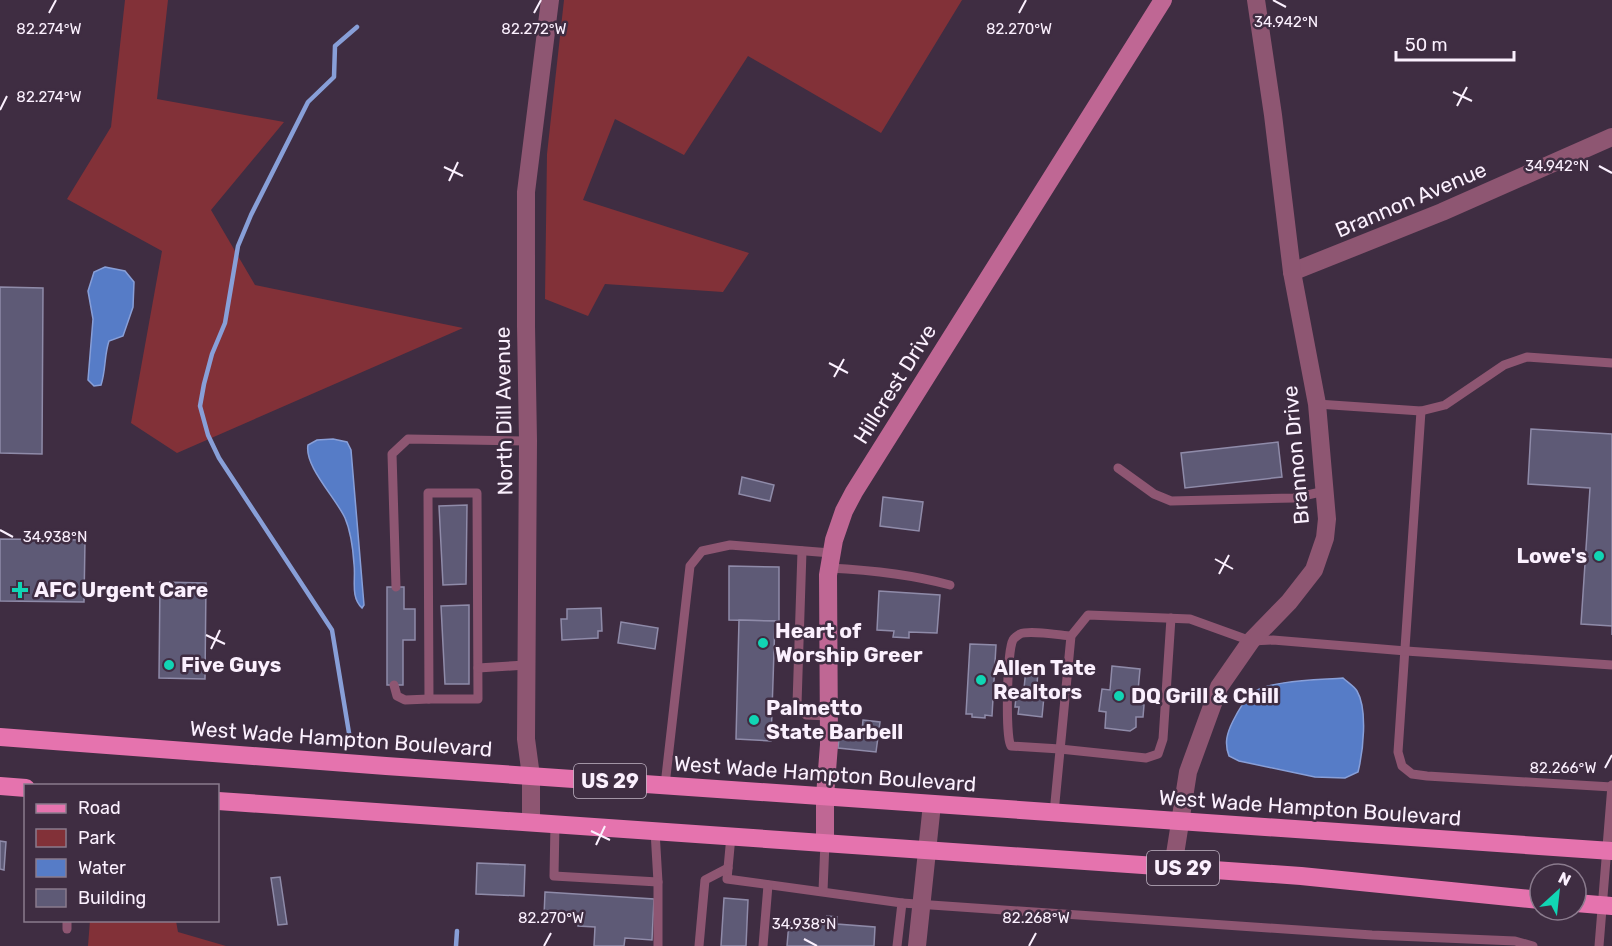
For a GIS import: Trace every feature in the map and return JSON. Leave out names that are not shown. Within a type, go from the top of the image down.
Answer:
[{"type":"main road","name":"West Wade Hampton Boulevard","points":[[0,737],[1609,851]]},
{"type":"main road","points":[[0,786],[24,788]]},
{"type":"main road","name":"US 29","points":[[219,801],[1301,876],[1528,899]]},
{"type":"main road","points":[[1588,904],[1607,906]]},
{"type":"street","name":"North Dill Avenue","points":[[531,822],[531,776],[526,739],[528,441],[526,192],[550,0]]},
{"type":"street","name":"Hillcrest Drive","points":[[825,842],[830,560],[844,511],[1163,0]]},
{"type":"street","name":"Brannon Drive","points":[[1173,867],[1188,772],[1212,703],[1228,671],[1251,641],[1289,602],[1314,570],[1325,538],[1327,519],[1317,404],[1292,272],[1256,0]]},
{"type":"street","name":"Brannon Avenue","points":[[1292,272],[1442,212],[1612,137]]},
{"type":"street","points":[[917,946],[911,904],[927,850],[932,804]]},
{"type":"lane","points":[[1317,404],[1420,411],[1444,405],[1504,365],[1527,357],[1612,363]]},
{"type":"lane","points":[[1420,411],[1398,752],[1402,766],[1412,774],[1612,786],[1607,906],[1599,946]]},
{"type":"lane","points":[[396,587],[392,454],[408,439],[528,441]]},
{"type":"lane","points":[[1118,468],[1154,494],[1171,501],[1294,498],[1325,490]]},
{"type":"lane","points":[[394,685],[397,696],[405,700],[478,699],[477,493],[428,493],[429,699]]},
{"type":"lane","points":[[665,785],[690,566],[702,551],[730,545],[802,551],[830,560],[950,585]]},
{"type":"lane","points":[[802,551],[797,704],[806,715],[828,716]]},
{"type":"lane","points":[[1054,813],[1071,636],[1088,615],[1191,619],[1251,641],[1273,640],[1612,665]]},
{"type":"lane","points":[[1071,636],[1021,633],[1013,639],[1009,651],[1007,741],[1011,746],[1060,748],[1146,758],[1158,754],[1163,739],[1171,618]]},
{"type":"lane","points":[[478,668],[526,665]]},
{"type":"lane","points":[[555,824],[554,876],[658,882]]},
{"type":"lane","points":[[654,831],[658,882],[658,946]]},
{"type":"lane","points":[[731,836],[727,879],[768,885],[911,904],[1381,941],[1436,938],[1486,943],[1515,941],[1533,946]]},
{"type":"lane","points":[[823,891],[825,842]]},
{"type":"lane","points":[[699,946],[705,880],[728,868]]},
{"type":"lane","points":[[763,946],[768,885]]},
{"type":"lane","points":[[897,946],[911,904]]},
{"type":"lane","points":[[1436,938],[1447,946]]},
{"type":"green space","points":[[125,0],[168,0],[157,99],[284,122],[211,210],[255,285],[463,328],[177,453],[131,423],[162,251],[67,199],[111,127]]},
{"type":"green space","points":[[564,0],[962,0],[881,133],[748,56],[684,155],[615,119],[583,200],[749,253],[723,292],[605,284],[588,316],[545,299],[547,154]]},
{"type":"green space","points":[[90,922],[176,922],[178,932],[226,946],[88,946]]},
{"type":"water","points":[[105,267],[125,271],[134,282],[133,307],[123,336],[109,341],[101,385],[94,386],[88,380],[93,319],[88,291],[94,272]]},
{"type":"water","points":[[333,439],[347,442],[351,450],[364,605],[362,608],[356,599],[353,552],[347,523],[316,472],[308,453],[308,445],[317,440]]},
{"type":"water","points":[[1343,678],[1357,691],[1362,709],[1363,743],[1358,772],[1345,778],[1315,777],[1239,761],[1229,756],[1226,742],[1229,730],[1246,700],[1258,689],[1281,683]]},
{"type":"building","points":[[0,287],[43,288],[42,454],[0,453]]},
{"type":"building","name":"Lowe's","points":[[1531,429],[1612,434],[1612,626],[1581,624],[1590,488],[1528,484]]},
{"type":"building","points":[[1278,442],[1282,477],[1185,488],[1181,453]]},
{"type":"building","points":[[742,477],[774,485],[770,501],[739,494]]},
{"type":"building","points":[[883,497],[923,502],[919,531],[880,526]]},
{"type":"building","points":[[467,505],[466,584],[443,585],[439,506]]},
{"type":"building","points":[[0,539],[85,540],[84,602],[0,601]]},
{"type":"building","points":[[729,566],[779,567],[779,621],[729,620]]},
{"type":"building","points":[[160,582],[206,583],[205,679],[159,678]]},
{"type":"building","points":[[387,587],[404,587],[404,609],[415,609],[415,640],[403,640],[403,685],[387,685]]},
{"type":"building","points":[[879,591],[940,595],[937,633],[909,632],[909,638],[893,637],[894,631],[877,630]]},
{"type":"building","points":[[469,605],[469,684],[445,684],[441,606]]},
{"type":"building","points":[[601,608],[602,631],[598,631],[598,638],[562,640],[561,619],[567,619],[567,609]]},
{"type":"building","points":[[739,620],[775,621],[771,741],[736,739]]},
{"type":"building","points":[[621,622],[658,628],[655,649],[618,643]]},
{"type":"building","name":"Allen Tate Realtors","points":[[970,644],[996,645],[992,716],[985,715],[985,718],[966,714]]},
{"type":"building","name":"DQ Grill & Chill","points":[[1112,666],[1140,669],[1137,702],[1144,705],[1143,717],[1136,717],[1136,727],[1130,731],[1105,728],[1106,712],[1099,711],[1102,689],[1110,690]]},
{"type":"building","points":[[1026,669],[1038,670],[1037,685],[1045,686],[1042,717],[1018,714],[1019,707],[1015,707],[1016,697],[1023,698]]},
{"type":"building","points":[[863,720],[880,722],[876,752],[838,748],[840,729],[862,731]]},
{"type":"building","points":[[0,841],[6,842],[4,870],[0,869]]},
{"type":"building","points":[[477,863],[525,865],[524,896],[476,894]]},
{"type":"building","points":[[280,877],[287,924],[278,925],[271,878]]},
{"type":"building","points":[[545,892],[654,899],[652,940],[625,938],[624,946],[594,946],[595,927],[578,926],[578,918],[544,916]]},
{"type":"building","points":[[724,898],[748,900],[746,946],[721,946]]},
{"type":"building","points":[[827,916],[837,917],[837,924],[875,927],[874,946],[787,946],[789,922],[826,925]]},
{"type":"waterway","points":[[349,733],[332,630],[219,458],[208,435],[200,406],[212,354],[225,323],[238,246],[251,215],[308,102],[334,77],[335,46],[357,27]]},
{"type":"waterway","points":[[456,946],[457,931]]},
{"type":"place","name":"Lowe's","points":[[1599,556]]},
{"type":"place","name":"AFC Urgent Care","points":[[20,590]]},
{"type":"place","name":"Heart of Worship Greer","points":[[763,643]]},
{"type":"place","name":"Five Guys","points":[[169,665]]},
{"type":"place","name":"Allen Tate Realtors","points":[[981,680]]},
{"type":"place","name":"DQ Grill & Chill","points":[[1119,696]]},
{"type":"place","name":"Palmetto State Barbell","points":[[754,720]]}]
